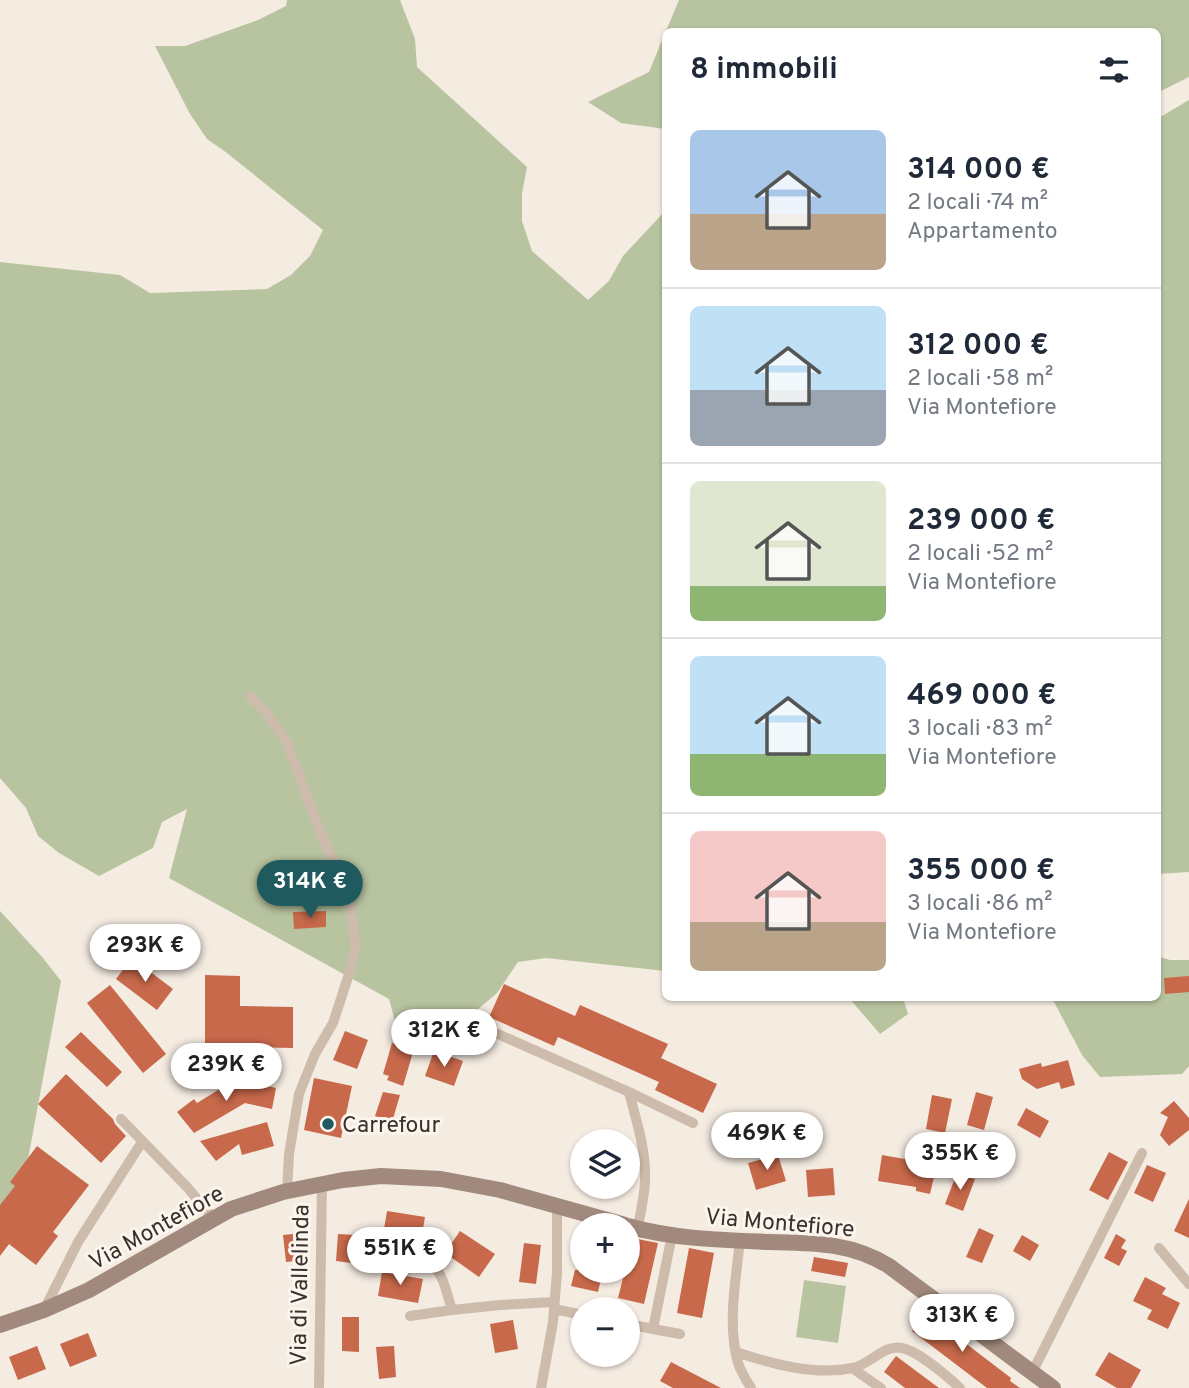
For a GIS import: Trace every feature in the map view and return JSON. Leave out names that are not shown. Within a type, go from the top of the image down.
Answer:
[{"type":"main road","name":"Via Montefiore","points":[[0,1325],[44,1310],[89,1290],[213,1218],[253,1201],[322,1183],[365,1177],[424,1177],[481,1186],[583,1213]]},
{"type":"main road","name":"Via Montefiore","points":[[640,1228],[699,1238],[829,1244],[869,1254],[890,1266],[1053,1388]]},
{"type":"street","points":[[250,697],[265,711],[288,743],[316,821],[347,895],[353,920],[355,948],[351,968],[333,1023],[315,1054],[299,1094],[289,1154],[287,1191]]},
{"type":"street","points":[[491,1031],[693,1123]]},
{"type":"street","points":[[629,1092],[642,1142],[645,1169],[645,1182],[634,1213]]},
{"type":"street","points":[[121,1119],[213,1218]]},
{"type":"street","points":[[44,1310],[78,1242],[142,1142]]},
{"type":"street","points":[[1032,1373],[1142,1153]]},
{"type":"street","name":"Via di Vallelinda","points":[[319,1388],[322,1183]]},
{"type":"street","points":[[541,1388],[554,1306],[557,1206]]},
{"type":"street","points":[[653,1329],[672,1235]]},
{"type":"street","points":[[740,1240],[734,1325],[736,1352],[741,1370],[751,1388]]},
{"type":"street","points":[[1160,1248],[1189,1284]]},
{"type":"street","points":[[400,1256],[421,1260],[435,1267],[452,1310]]},
{"type":"street","points":[[410,1315],[514,1304],[554,1306],[570,1311]]},
{"type":"street","points":[[640,1326],[680,1334]]},
{"type":"street","points":[[736,1352],[806,1369],[835,1370],[865,1364],[890,1348],[901,1348],[914,1353],[960,1388]]},
{"type":"street","points":[[852,1368],[880,1388]]},
{"type":"green space","points":[[287,0],[400,0],[415,39],[417,67],[527,167],[522,193],[522,221],[532,251],[588,300],[609,281],[623,256],[662,214],[662,971],[546,958],[518,962],[497,993],[476,1011],[396,1025],[389,999],[169,878],[187,809],[162,822],[153,848],[99,876],[59,853],[38,836],[26,808],[0,778],[0,262],[120,275],[150,293],[267,289],[291,275],[310,256],[323,230],[207,139],[190,114],[155,46],[185,46],[258,20],[286,6]]},
{"type":"green space","points":[[679,0],[1189,0],[1189,77],[1161,91],[1161,28],[667,28]]},
{"type":"green space","points":[[662,40],[662,129],[621,123],[588,102],[649,72]]},
{"type":"green space","points":[[1189,100],[1189,872],[1161,874],[1161,117]]},
{"type":"green space","points":[[0,911],[61,981],[26,1170],[0,1212]]},
{"type":"green space","points":[[1161,957],[1189,960],[1189,1066],[1182,1074],[1100,1077],[1082,1055],[1054,1001],[1161,1001]]},
{"type":"green space","points":[[852,1001],[904,1001],[908,1014],[880,1034]]},
{"type":"green space","points":[[804,1280],[846,1286],[838,1343],[796,1337]]},
{"type":"building","points":[[326,911],[326,927],[294,929],[293,912]]},
{"type":"building","points":[[132,958],[173,989],[157,1010],[116,979]]},
{"type":"building","points":[[205,975],[240,976],[240,1006],[293,1007],[293,1048],[237,1047],[237,1057],[205,1057]]},
{"type":"building","points":[[1189,976],[1189,992],[1165,994],[1164,978]]},
{"type":"building","points":[[504,984],[575,1016],[580,1005],[668,1044],[661,1058],[717,1084],[703,1113],[655,1090],[659,1082],[558,1037],[554,1046],[489,1017]]},
{"type":"building","points":[[110,985],[166,1054],[143,1073],[87,1003]]},
{"type":"building","points":[[345,1031],[368,1040],[357,1069],[333,1060]]},
{"type":"building","points":[[81,1032],[122,1072],[107,1087],[65,1047]]},
{"type":"building","points":[[392,1043],[414,1049],[403,1086],[387,1080],[389,1076],[383,1074]]},
{"type":"building","points":[[434,1051],[463,1061],[454,1086],[425,1076]]},
{"type":"building","points":[[1068,1060],[1075,1085],[1061,1089],[1059,1082],[1037,1089],[1022,1079],[1019,1069],[1041,1063],[1042,1067]]},
{"type":"building","points":[[66,1074],[113,1119],[126,1136],[101,1163],[38,1104]]},
{"type":"building","points":[[314,1078],[352,1086],[341,1138],[304,1130]]},
{"type":"building","points":[[236,1079],[276,1088],[272,1109],[245,1103],[194,1133],[177,1112],[194,1099],[197,1103]]},
{"type":"building","points":[[383,1092],[400,1095],[392,1122],[375,1116]]},
{"type":"building","points":[[976,1092],[993,1097],[984,1130],[967,1125]]},
{"type":"building","points":[[932,1095],[952,1099],[945,1133],[926,1129]]},
{"type":"building","points":[[1174,1101],[1189,1118],[1189,1130],[1169,1146],[1160,1135],[1168,1117],[1160,1113]]},
{"type":"building","points":[[1026,1108],[1049,1121],[1040,1138],[1017,1125]]},
{"type":"building","points":[[267,1122],[274,1146],[242,1155],[239,1144],[216,1161],[200,1141]]},
{"type":"building","points":[[37,1146],[89,1185],[53,1232],[58,1236],[36,1265],[9,1244],[0,1256],[0,1205],[15,1186],[10,1182]]},
{"type":"building","points":[[1109,1152],[1128,1162],[1108,1200],[1089,1190]]},
{"type":"building","points":[[778,1155],[786,1181],[756,1190],[748,1163]]},
{"type":"building","points":[[882,1155],[937,1164],[930,1194],[916,1191],[916,1187],[878,1181]]},
{"type":"building","points":[[1147,1165],[1166,1173],[1153,1202],[1134,1193]]},
{"type":"building","points":[[833,1168],[835,1195],[808,1197],[806,1170]]},
{"type":"building","points":[[957,1173],[975,1179],[963,1211],[945,1204]]},
{"type":"building","points":[[1189,1199],[1189,1238],[1174,1231]]},
{"type":"building","points":[[387,1211],[425,1217],[421,1241],[383,1235]]},
{"type":"building","points":[[979,1228],[994,1235],[982,1263],[966,1257]]},
{"type":"building","points":[[460,1231],[495,1254],[479,1277],[445,1253]]},
{"type":"building","points":[[303,1233],[306,1260],[286,1262],[283,1235]]},
{"type":"building","points":[[338,1234],[355,1235],[352,1263],[336,1261]]},
{"type":"building","points":[[1116,1234],[1126,1240],[1121,1248],[1127,1251],[1119,1266],[1104,1258]]},
{"type":"building","points":[[1022,1235],[1039,1245],[1030,1261],[1013,1251]]},
{"type":"building","points":[[640,1240],[658,1243],[644,1304],[640,1303],[640,1297],[618,1297],[622,1283],[640,1283]]},
{"type":"building","points":[[524,1243],[541,1245],[536,1284],[519,1282]]},
{"type":"building","points":[[689,1248],[714,1253],[702,1318],[677,1313]]},
{"type":"building","points":[[814,1257],[848,1263],[845,1277],[811,1271]]},
{"type":"building","points":[[382,1272],[423,1279],[418,1303],[378,1296]]},
{"type":"building","points":[[1145,1277],[1166,1288],[1162,1294],[1180,1303],[1168,1329],[1147,1319],[1152,1310],[1133,1301]]},
{"type":"building","points":[[572,1283],[600,1283],[598,1292],[571,1286]]},
{"type":"building","points":[[926,1313],[1011,1378],[1010,1381],[1020,1388],[987,1388],[912,1331]]},
{"type":"building","points":[[342,1317],[359,1317],[359,1352],[342,1351]]},
{"type":"building","points":[[513,1320],[518,1349],[495,1353],[490,1324]]},
{"type":"building","points":[[88,1333],[97,1356],[70,1367],[60,1344]]},
{"type":"building","points":[[37,1346],[46,1369],[18,1380],[9,1357]]},
{"type":"building","points":[[394,1346],[396,1377],[379,1379],[376,1347]]},
{"type":"building","points":[[1109,1352],[1141,1370],[1131,1388],[1117,1388],[1095,1375]]},
{"type":"building","points":[[896,1356],[939,1388],[905,1388],[884,1372]]},
{"type":"building","points":[[671,1362],[721,1388],[673,1388],[660,1381]]},
{"type":"place","name":"Carrefour","points":[[328,1124]]}]
